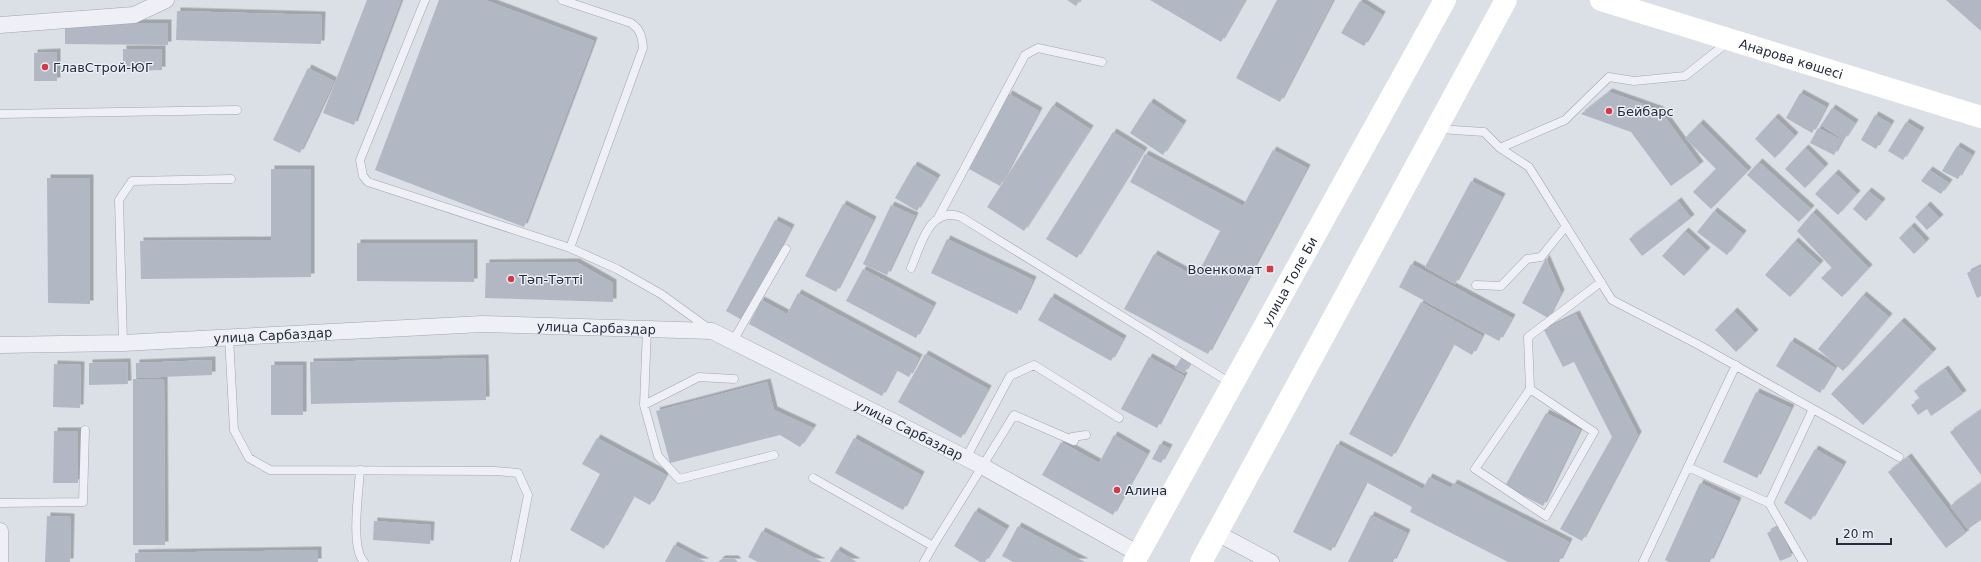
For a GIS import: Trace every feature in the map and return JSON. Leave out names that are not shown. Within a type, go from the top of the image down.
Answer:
[{"type":"main road","name":"улица Толе Би","points":[[1142,559],[1232,384],[1445,0]]},
{"type":"main road","points":[[1201,562],[1506,0]]},
{"type":"main road","name":"Анарова көшесі","points":[[1601,0],[1981,117]]},
{"type":"street","points":[[0,25],[134,15],[166,0]]},
{"type":"street","name":"улица Сарбаздар","points":[[0,345],[123,343],[355,332],[482,324],[712,331],[982,466],[1142,559]]},
{"type":"street","points":[[0,531],[0,562]]},
{"type":"street","points":[[1217,533],[1271,562]]},
{"type":"lane","points":[[425,0],[360,160],[363,176],[368,182],[570,248],[617,269],[661,294],[712,331]]},
{"type":"lane","points":[[562,0],[631,23],[638,28],[642,37],[643,48],[570,248]]},
{"type":"lane","points":[[1500,148],[1565,120],[1609,76],[1634,81],[1684,76],[1731,40]]},
{"type":"lane","points":[[910,268],[930,225],[940,216],[1025,55],[1038,48],[1102,62]]},
{"type":"lane","points":[[0,114],[237,110]]},
{"type":"lane","points":[[1436,129],[1484,132],[1500,148],[1529,167],[1612,300],[1736,365],[1899,457]]},
{"type":"lane","points":[[123,343],[119,200],[132,181],[231,179]]},
{"type":"lane","points":[[940,216],[952,214],[961,217],[1232,384]]},
{"type":"lane","points":[[1476,285],[1501,286],[1527,259],[1541,257],[1566,226]]},
{"type":"lane","points":[[733,341],[786,249]]},
{"type":"lane","points":[[1530,389],[1594,432],[1546,516],[1476,469],[1530,389],[1528,337],[1601,282]]},
{"type":"lane","points":[[647,330],[644,405],[658,456],[679,479],[774,455]]},
{"type":"lane","points":[[229,337],[234,430],[249,458],[270,470],[495,471],[518,473],[528,495],[515,562]]},
{"type":"lane","points":[[966,458],[1010,376],[1034,365],[1119,418]]},
{"type":"lane","points":[[1643,562],[1736,365]]},
{"type":"lane","points":[[644,405],[699,377],[734,379]]},
{"type":"lane","points":[[1769,503],[1814,409]]},
{"type":"lane","points":[[924,562],[1014,415],[1074,441],[1072,437],[1086,435]]},
{"type":"lane","points":[[0,503],[83,502],[85,430]]},
{"type":"lane","points":[[1688,467],[1769,503],[1803,562]]},
{"type":"lane","points":[[360,470],[357,543],[361,559],[364,562]]},
{"type":"lane","points":[[813,478],[933,546]]},
{"type":"building","points":[[367,0],[401,0],[354,125],[323,113]]},
{"type":"building","points":[[439,0],[485,0],[594,41],[524,227],[375,170]]},
{"type":"building","points":[[1067,0],[1080,0],[1076,6]]},
{"type":"building","points":[[1150,0],[1245,0],[1221,42]]},
{"type":"building","points":[[1277,0],[1333,0],[1280,102],[1236,78]]},
{"type":"building","points":[[1946,0],[1981,0],[1981,31]]},
{"type":"building","points":[[1360,1],[1382,15],[1364,46],[1341,33]]},
{"type":"building","points":[[177,11],[322,15],[321,44],[176,40]]},
{"type":"building","points":[[65,23],[168,23],[168,45],[65,44]]},
{"type":"building","points":[[123,49],[162,49],[162,70],[123,71]]},
{"type":"building","name":"ГлавСтрой-ЮГ","points":[[57,52],[57,81],[34,81],[34,53]]},
{"type":"building","points":[[308,68],[334,81],[300,153],[273,140]]},
{"type":"building","points":[[1609,92],[1660,110],[1700,165],[1671,186],[1631,132],[1581,114]]},
{"type":"building","points":[[1800,93],[1826,107],[1812,133],[1786,118]]},
{"type":"building","points":[[1009,94],[1039,111],[1000,186],[969,169]]},
{"type":"building","points":[[1150,102],[1183,124],[1163,155],[1130,133]]},
{"type":"building","points":[[1053,105],[1090,129],[1024,231],[987,207]]},
{"type":"building","points":[[1832,108],[1855,123],[1844,140],[1821,125]]},
{"type":"building","points":[[1875,115],[1891,124],[1876,149],[1861,140]]},
{"type":"building","points":[[1775,117],[1795,136],[1775,158],[1755,139]]},
{"type":"building","points":[[1906,122],[1921,131],[1903,160],[1888,151]]},
{"type":"building","points":[[1700,123],[1748,171],[1711,209],[1693,192],[1716,169],[1685,138]]},
{"type":"building","points":[[1818,128],[1842,140],[1834,155],[1810,143]]},
{"type":"building","points":[[1113,132],[1144,151],[1077,258],[1046,239]]},
{"type":"building","points":[[1957,146],[1972,155],[1958,179],[1942,171]]},
{"type":"building","points":[[1805,148],[1825,167],[1805,188],[1785,169]]},
{"type":"building","points":[[1273,150],[1307,168],[1208,354],[1124,309],[1154,254],[1196,277],[1220,231],[1130,182],[1145,154],[1243,206]]},
{"type":"building","points":[[1759,162],[1811,209],[1799,222],[1747,175]]},
{"type":"building","points":[[914,165],[937,178],[917,211],[895,198]]},
{"type":"building","points":[[271,169],[311,169],[311,277],[141,279],[140,241],[271,240]]},
{"type":"building","points":[[1929,170],[1949,183],[1941,194],[1921,181]]},
{"type":"building","points":[[1835,173],[1857,194],[1838,215],[1815,194]]},
{"type":"building","points":[[47,178],[90,178],[90,304],[48,303]]},
{"type":"building","points":[[1471,181],[1502,197],[1455,284],[1425,267]]},
{"type":"building","points":[[1868,191],[1882,202],[1866,221],[1853,209]]},
{"type":"building","points":[[1678,201],[1691,218],[1642,256],[1629,239]]},
{"type":"building","points":[[843,204],[873,220],[836,292],[805,276]]},
{"type":"building","points":[[891,205],[915,216],[887,275],[863,264]]},
{"type":"building","points":[[1927,205],[1940,218],[1927,230],[1915,217]]},
{"type":"building","points":[[1714,211],[1743,234],[1727,255],[1697,232]]},
{"type":"building","points":[[1813,212],[1869,268],[1842,297],[1821,278],[1832,268],[1797,231]]},
{"type":"building","points":[[775,220],[791,228],[742,320],[726,311]]},
{"type":"building","points":[[1911,226],[1926,242],[1914,254],[1899,238]]},
{"type":"building","points":[[1685,231],[1707,251],[1684,276],[1662,256]]},
{"type":"building","points":[[947,239],[1033,280],[1017,314],[931,273]]},
{"type":"building","points":[[1795,241],[1820,264],[1790,297],[1765,275]]},
{"type":"building","points":[[357,243],[474,243],[474,282],[357,281]]},
{"type":"building","points":[[1546,258],[1561,293],[1548,318],[1522,303]]},
{"type":"building","points":[[576,262],[613,283],[613,302],[485,298],[486,263]]},
{"type":"building","points":[[1411,264],[1512,318],[1499,341],[1399,287]]},
{"type":"building","points":[[1981,266],[1981,296],[1977,298],[1967,273]]},
{"type":"building","points":[[863,269],[933,306],[916,338],[846,301]]},
{"type":"building","points":[[798,293],[919,358],[909,377],[896,370],[882,396],[749,324],[761,300],[787,314]]},
{"type":"building","points":[[1863,295],[1889,317],[1843,371],[1818,349]]},
{"type":"building","points":[[1051,297],[1123,339],[1111,361],[1038,320]]},
{"type":"building","points":[[1421,302],[1482,336],[1472,355],[1453,344],[1392,457],[1349,434]]},
{"type":"building","points":[[1734,311],[1755,333],[1736,352],[1715,330]]},
{"type":"building","points":[[1576,314],[1638,435],[1582,541],[1560,529],[1612,437],[1574,362],[1563,367],[1544,330]]},
{"type":"building","points":[[1901,321],[1933,352],[1863,425],[1831,394]]},
{"type":"building","points":[[1791,341],[1835,368],[1820,393],[1776,366]]},
{"type":"building","points":[[925,354],[988,389],[961,438],[898,402]]},
{"type":"building","points":[[1183,355],[1192,361],[1184,373],[1175,368]]},
{"type":"building","points":[[1149,357],[1184,376],[1157,428],[1121,409]]},
{"type":"building","points":[[485,358],[486,400],[311,404],[310,362]]},
{"type":"building","points":[[212,360],[212,375],[136,378],[136,363]]},
{"type":"building","points":[[127,362],[128,384],[89,385],[89,363]]},
{"type":"building","points":[[54,364],[81,365],[80,408],[53,407]]},
{"type":"building","points":[[271,365],[303,365],[303,415],[271,415]]},
{"type":"building","points":[[1945,369],[1963,394],[1931,416],[1927,409],[1918,415],[1911,405],[1920,399],[1914,391]]},
{"type":"building","points":[[133,379],[164,379],[165,545],[133,545]]},
{"type":"building","points":[[767,382],[774,410],[813,428],[800,447],[780,435],[670,463],[656,411]]},
{"type":"building","points":[[1756,392],[1791,408],[1757,478],[1723,462]]},
{"type":"building","points":[[1981,410],[1981,475],[1950,432]]},
{"type":"building","points":[[1546,413],[1580,430],[1543,506],[1505,486]]},
{"type":"building","points":[[54,431],[78,431],[78,483],[53,483]]},
{"type":"building","points":[[1114,435],[1147,454],[1113,515],[1042,475],[1061,442],[1099,463]]},
{"type":"building","points":[[597,438],[666,475],[650,505],[633,496],[604,549],[570,530],[600,474],[582,464]]},
{"type":"building","points":[[854,438],[921,475],[903,510],[835,473]]},
{"type":"building","points":[[1160,444],[1169,448],[1161,463],[1152,459]]},
{"type":"building","points":[[1337,444],[1423,489],[1429,477],[1451,488],[1454,483],[1569,542],[1559,562],[1508,562],[1410,512],[1412,507],[1366,482],[1331,551],[1293,532]]},
{"type":"building","points":[[1815,449],[1843,465],[1811,520],[1784,503]]},
{"type":"building","points":[[1908,457],[1966,533],[1946,548],[1888,472]]},
{"type":"building","points":[[1700,483],[1738,501],[1710,562],[1669,562],[1665,560]]},
{"type":"building","points":[[1981,483],[1981,520],[1968,529],[1950,506]]},
{"type":"building","points":[[975,511],[1006,529],[985,562],[980,562],[954,546]]},
{"type":"building","points":[[1371,515],[1407,533],[1393,562],[1348,562]]},
{"type":"building","points":[[47,516],[71,517],[70,562],[45,562]]},
{"type":"building","points":[[374,521],[431,525],[430,544],[373,540]]},
{"type":"building","points":[[1018,526],[1085,562],[1013,562],[1002,556]]},
{"type":"building","points":[[1778,527],[1792,556],[1780,561],[1767,533]]},
{"type":"building","points":[[762,531],[822,562],[758,562],[748,557]]},
{"type":"building","points":[[674,545],[706,562],[665,562]]},
{"type":"building","points":[[318,550],[318,562],[135,562],[135,553]]},
{"type":"building","points":[[837,550],[857,562],[830,562]]},
{"type":"building","points":[[722,559],[735,559],[738,562],[718,562]]},
{"type":"place","name":"ГлавСтрой-ЮГ","points":[[45,67]]},
{"type":"place","name":"Бейбарс","points":[[1609,111]]},
{"type":"place","name":"Военкомат","points":[[1270,269]]},
{"type":"place","name":"Тәп-Тәтті","points":[[511,279]]},
{"type":"place","name":"Алина","points":[[1117,490]]}]
